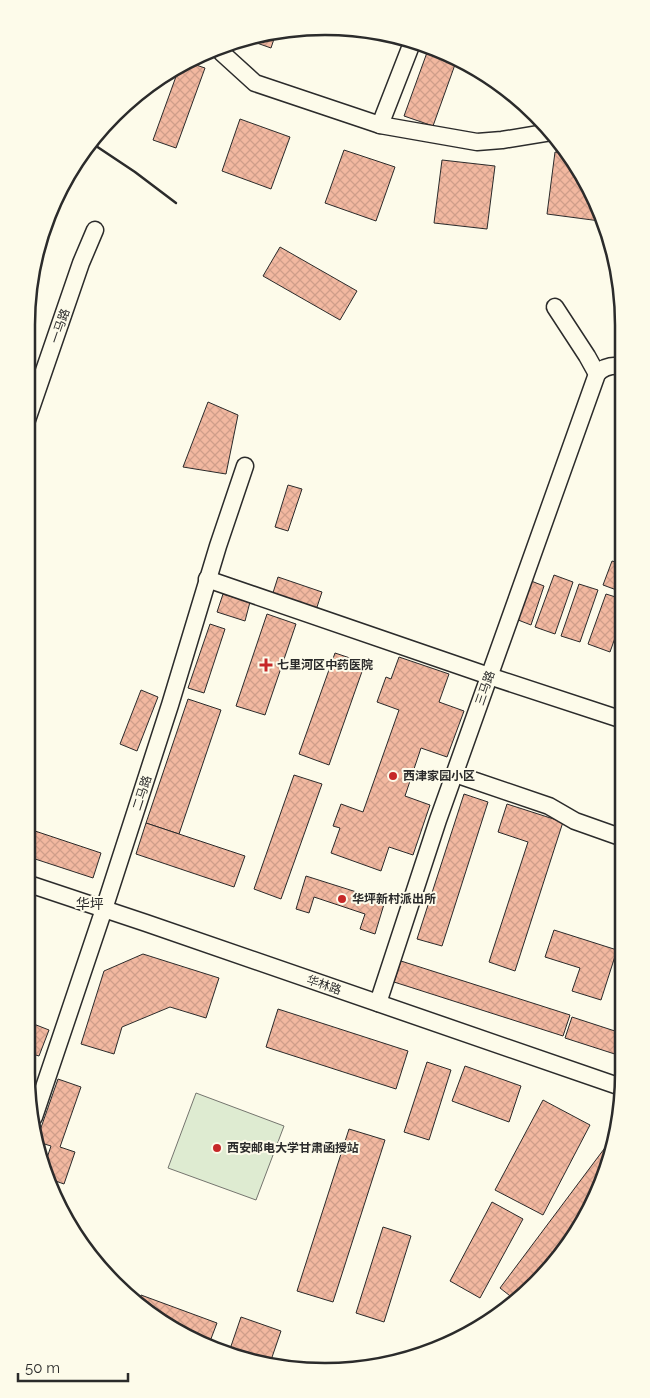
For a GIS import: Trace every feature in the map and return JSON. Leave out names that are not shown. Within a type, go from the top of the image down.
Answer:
[{"type":"street","points":[[380,125],[410,48]]},
{"type":"street","points":[[223,54],[256,83],[380,125],[477,142],[542,133]]},
{"type":"street","name":"一马路","points":[[35,398],[95,230]]},
{"type":"street","points":[[555,307],[597,374],[602,368],[615,366]]},
{"type":"street","name":"三马路","points":[[378,1003],[454,774],[597,374]]},
{"type":"street","name":"二马路","points":[[37,1108],[104,909],[172,698],[207,579],[245,466]]},
{"type":"street","points":[[207,579],[615,717]]},
{"type":"street","points":[[454,774],[549,806],[575,821],[615,835]]},
{"type":"street","name":"华林路","points":[[35,886],[614,1085]]},
{"type":"green space","points":[[196,1093],[284,1126],[256,1200],[168,1168]]},
{"type":"building","points":[[274,40],[271,48],[258,43]]},
{"type":"building","points":[[427,53],[455,66],[433,126],[404,116]]},
{"type":"building","points":[[197,65],[205,68],[176,148],[153,140],[176,76]]},
{"type":"building","points":[[240,119],[290,137],[271,189],[222,171]]},
{"type":"building","points":[[344,150],[395,167],[376,221],[325,203]]},
{"type":"building","points":[[555,152],[558,152],[576,180],[595,220],[547,214]]},
{"type":"building","points":[[442,160],[495,166],[487,229],[434,223]]},
{"type":"building","points":[[280,247],[357,291],[340,320],[263,276]]},
{"type":"building","points":[[208,402],[238,415],[226,474],[183,467]]},
{"type":"building","points":[[288,485],[302,489],[288,531],[275,527]]},
{"type":"building","points":[[612,561],[615,562],[615,589],[603,585]]},
{"type":"building","points":[[554,575],[573,582],[555,634],[535,627]]},
{"type":"building","points":[[278,577],[322,592],[315,613],[271,599]]},
{"type":"building","points":[[526,579],[544,586],[531,625],[513,618]]},
{"type":"building","points":[[579,584],[598,590],[580,642],[561,636]]},
{"type":"building","points":[[223,594],[250,602],[245,621],[217,612]]},
{"type":"building","points":[[606,594],[615,597],[615,638],[610,652],[588,644]]},
{"type":"building","name":"七里河区中药医院","points":[[267,614],[296,624],[265,715],[236,706]]},
{"type":"building","points":[[210,624],[225,629],[204,693],[188,688]]},
{"type":"building","points":[[335,653],[365,663],[329,765],[299,754]]},
{"type":"building","name":"西津家园小区","points":[[399,657],[449,674],[439,702],[464,711],[447,757],[421,748],[405,796],[430,805],[413,855],[389,847],[381,871],[331,853],[340,828],[333,826],[341,804],[363,812],[399,710],[377,702],[386,677],[391,679]]},
{"type":"building","points":[[141,690],[158,697],[137,751],[120,744]]},
{"type":"building","points":[[188,699],[221,710],[179,834],[146,823]]},
{"type":"building","points":[[294,775],[322,784],[281,899],[254,889]]},
{"type":"building","points":[[464,794],[488,802],[442,946],[417,939]]},
{"type":"building","points":[[507,804],[563,822],[515,971],[489,962],[528,842],[498,832]]},
{"type":"building","points":[[146,823],[245,856],[234,887],[136,854]]},
{"type":"building","points":[[35,831],[101,853],[93,878],[35,859]]},
{"type":"building","points":[[306,876],[385,901],[375,934],[360,929],[365,914],[314,897],[309,913],[296,909]]},
{"type":"building","points":[[554,930],[615,949],[615,956],[601,1000],[572,991],[580,968],[545,957]]},
{"type":"building","points":[[143,954],[219,978],[206,1018],[170,1007],[122,1027],[114,1054],[81,1044],[104,971]]},
{"type":"building","points":[[401,961],[570,1015],[563,1036],[394,982]]},
{"type":"building","points":[[278,1009],[408,1051],[396,1089],[266,1047]]},
{"type":"building","points":[[572,1017],[615,1031],[615,1054],[565,1038]]},
{"type":"building","points":[[35,1025],[49,1030],[39,1056],[35,1055]]},
{"type":"building","points":[[427,1062],[451,1070],[429,1140],[404,1132]]},
{"type":"building","points":[[465,1066],[521,1086],[509,1122],[452,1101]]},
{"type":"building","points":[[58,1079],[81,1087],[60,1147],[75,1152],[64,1184],[56,1181],[47,1157],[51,1146],[44,1144],[41,1128]]},
{"type":"building","points":[[543,1100],[590,1125],[543,1215],[495,1190]]},
{"type":"building","points":[[349,1129],[385,1140],[333,1302],[297,1291]]},
{"type":"building","points":[[605,1148],[600,1166],[585,1201],[555,1250],[530,1278],[510,1296],[500,1288]]},
{"type":"building","points":[[492,1202],[523,1219],[480,1298],[450,1281]]},
{"type":"building","points":[[383,1227],[411,1236],[384,1322],[356,1313]]},
{"type":"building","points":[[141,1295],[217,1323],[211,1339],[180,1324],[140,1297]]},
{"type":"building","points":[[241,1317],[281,1331],[272,1358],[231,1347]]},
{"type":"wall","points":[[96,146],[176,203]]},
{"type":"place","name":"七里河区中药医院","points":[[266,665]]},
{"type":"place","name":"西津家园小区","points":[[393,776]]},
{"type":"place","name":"华坪新村派出所","points":[[342,899]]},
{"type":"place","name":"西安邮电大学甘肃函授站","points":[[217,1148]]},
{"type":"district","name":"华坪","points":[[90,904]]}]
